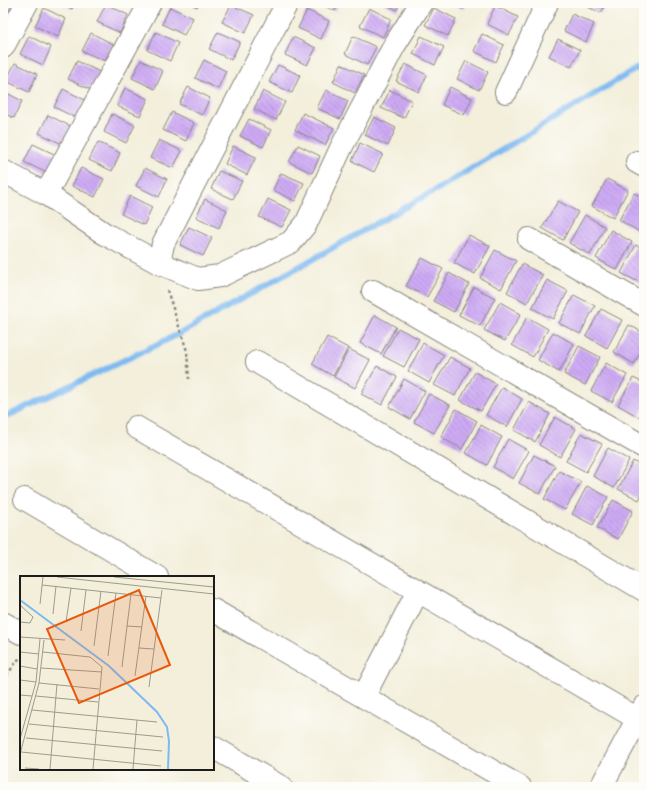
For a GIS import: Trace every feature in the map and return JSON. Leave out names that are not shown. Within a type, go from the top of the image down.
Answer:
[{"type":"street","points":[[3,47],[27,3]]},
{"type":"street","points":[[46,194],[150,3]]},
{"type":"street","points":[[158,263],[163,244],[287,3]]},
{"type":"street","points":[[3,170],[46,194],[106,234],[158,263],[198,279],[220,276],[290,242],[306,224],[341,148],[391,53],[421,3]]},
{"type":"street","points":[[506,92],[547,3]]},
{"type":"street","points":[[529,239],[644,305]]},
{"type":"street","points":[[373,291],[644,447]]},
{"type":"street","points":[[257,362],[644,590]]},
{"type":"street","points":[[136,427],[418,591],[641,713],[601,787]]},
{"type":"street","points":[[25,499],[155,576]]},
{"type":"street","points":[[364,696],[418,591]]},
{"type":"street","points":[[216,617],[364,696],[520,787]]},
{"type":"street","points":[[3,623],[20,632]]},
{"type":"street","points":[[214,748],[281,787]]},
{"type":"path","points":[[158,263],[187,351],[189,379]]},
{"type":"path","points":[[3,680],[20,657]]},
{"type":"building","points":[[3,3],[16,3],[11,11],[3,7]]},
{"type":"building","points":[[60,3],[76,3],[72,9]]},
{"type":"building","points":[[124,3],[138,3],[135,9]]},
{"type":"building","points":[[189,3],[200,3],[197,7]]},
{"type":"building","points":[[318,3],[339,3],[335,11]]},
{"type":"building","points":[[383,3],[400,3],[397,10]]},
{"type":"building","points":[[450,3],[466,3],[463,9]]},
{"type":"building","points":[[516,3],[526,3],[524,7]]},
{"type":"building","points":[[579,3],[606,3],[601,13]]},
{"type":"building","points":[[106,4],[128,15],[120,33],[97,22]]},
{"type":"building","points":[[231,5],[254,15],[245,33],[222,22]]},
{"type":"building","points":[[495,6],[518,17],[509,35],[487,24]]},
{"type":"building","points":[[170,7],[193,18],[184,35],[162,24]]},
{"type":"building","points":[[44,8],[66,19],[58,37],[35,26]]},
{"type":"building","points":[[369,8],[391,19],[383,37],[360,26]]},
{"type":"building","points":[[434,8],[456,19],[448,36],[425,25]]},
{"type":"building","points":[[307,10],[329,21],[321,39],[298,28]]},
{"type":"building","points":[[572,14],[594,24],[586,42],[564,31]]},
{"type":"building","points":[[156,32],[178,43],[170,61],[147,50]]},
{"type":"building","points":[[218,32],[240,42],[231,60],[209,49]]},
{"type":"building","points":[[91,33],[113,44],[105,61],[82,51]]},
{"type":"building","points":[[482,34],[504,45],[496,62],[474,51]]},
{"type":"building","points":[[29,36],[51,47],[43,65],[20,54]]},
{"type":"building","points":[[353,36],[376,47],[367,65],[345,54]]},
{"type":"building","points":[[421,36],[444,47],[435,65],[413,54]]},
{"type":"building","points":[[293,37],[316,48],[307,65],[285,55]]},
{"type":"building","points":[[558,39],[580,50],[571,67],[549,56]]},
{"type":"building","points":[[141,60],[163,71],[155,89],[132,78]]},
{"type":"building","points":[[204,60],[226,71],[218,89],[195,78]]},
{"type":"building","points":[[77,61],[100,72],[91,90],[68,79]]},
{"type":"building","points":[[466,61],[488,72],[479,90],[457,79]]},
{"type":"building","points":[[15,63],[37,74],[29,92],[6,81]]},
{"type":"building","points":[[341,64],[364,75],[355,93],[333,82]]},
{"type":"building","points":[[405,64],[427,75],[419,92],[396,81]]},
{"type":"building","points":[[278,65],[300,75],[292,93],[269,82]]},
{"type":"building","points":[[188,87],[210,98],[202,115],[179,104]]},
{"type":"building","points":[[450,87],[472,98],[464,115],[442,105]]},
{"type":"building","points":[[125,88],[148,99],[140,116],[117,106]]},
{"type":"building","points":[[63,89],[85,100],[76,118],[54,107]]},
{"type":"building","points":[[326,90],[348,101],[340,119],[317,108]]},
{"type":"building","points":[[390,90],[412,101],[404,118],[381,108]]},
{"type":"building","points":[[3,91],[22,101],[14,118],[3,113]]},
{"type":"building","points":[[263,91],[285,102],[276,120],[254,109]]},
{"type":"building","points":[[172,112],[194,123],[186,141],[163,130]]},
{"type":"building","points":[[303,113],[334,128],[325,145],[295,130]]},
{"type":"building","points":[[112,114],[135,125],[126,143],[104,132]]},
{"type":"building","points":[[48,115],[70,126],[62,144],[39,133]]},
{"type":"building","points":[[374,117],[396,128],[388,146],[365,135]]},
{"type":"building","points":[[249,119],[271,130],[263,147],[240,136]]},
{"type":"building","points":[[3,126],[8,129],[3,139]]},
{"type":"building","points":[[159,140],[182,151],[173,168],[150,158]]},
{"type":"building","points":[[98,142],[120,153],[112,171],[89,160]]},
{"type":"building","points":[[360,143],[383,154],[374,172],[352,161]]},
{"type":"building","points":[[33,144],[56,155],[47,173],[24,162]]},
{"type":"building","points":[[298,145],[320,156],[312,173],[289,162]]},
{"type":"building","points":[[233,146],[256,157],[247,175],[225,164]]},
{"type":"building","points":[[81,168],[104,179],[95,197],[72,186]]},
{"type":"building","points":[[145,168],[167,179],[159,197],[136,186]]},
{"type":"building","points":[[219,171],[242,181],[233,199],[211,189]]},
{"type":"building","points":[[281,173],[304,183],[295,201],[273,190]]},
{"type":"building","points":[[607,179],[628,190],[613,218],[592,206]]},
{"type":"building","points":[[634,193],[644,198],[644,224],[640,232],[619,220]]},
{"type":"building","points":[[130,196],[152,207],[144,225],[121,214]]},
{"type":"building","points":[[205,199],[227,210],[219,228],[196,217]]},
{"type":"building","points":[[268,199],[291,210],[282,227],[259,217]]},
{"type":"building","points":[[558,201],[578,212],[563,240],[542,228]]},
{"type":"building","points":[[585,215],[605,227],[590,255],[569,243]]},
{"type":"building","points":[[189,227],[212,238],[203,256],[180,245]]},
{"type":"building","points":[[611,230],[632,242],[617,270],[596,258]]},
{"type":"building","points":[[469,235],[490,246],[475,274],[454,263]]},
{"type":"building","points":[[636,245],[644,249],[644,281],[642,284],[621,273]]},
{"type":"building","points":[[495,250],[516,261],[501,289],[480,278]]},
{"type":"building","points":[[422,258],[443,269],[427,297],[406,286]]},
{"type":"building","points":[[522,264],[543,275],[527,303],[507,292]]},
{"type":"building","points":[[449,273],[469,284],[454,312],[433,301]]},
{"type":"building","points":[[547,280],[568,291],[553,319],[532,308]]},
{"type":"building","points":[[474,287],[495,298],[480,326],[459,315]]},
{"type":"building","points":[[574,295],[595,306],[580,334],[559,323]]},
{"type":"building","points":[[500,302],[521,314],[505,341],[484,330]]},
{"type":"building","points":[[601,309],[622,320],[607,348],[586,336]]},
{"type":"building","points":[[375,315],[396,327],[381,354],[360,343]]},
{"type":"building","points":[[527,317],[548,329],[533,357],[512,345]]},
{"type":"building","points":[[629,325],[644,333],[644,346],[634,364],[614,352]]},
{"type":"building","points":[[398,328],[419,339],[404,367],[383,356]]},
{"type":"building","points":[[553,332],[574,344],[559,372],[538,360]]},
{"type":"building","points":[[327,337],[348,348],[333,376],[312,364]]},
{"type":"building","points":[[423,343],[444,355],[429,383],[408,371]]},
{"type":"building","points":[[579,346],[600,357],[585,385],[564,374]]},
{"type":"building","points":[[349,349],[370,360],[355,388],[334,377]]},
{"type":"building","points":[[450,357],[470,368],[455,396],[434,385]]},
{"type":"building","points":[[644,360],[644,370],[640,368]]},
{"type":"building","points":[[606,363],[627,375],[612,402],[591,391]]},
{"type":"building","points":[[377,366],[397,377],[382,405],[361,394]]},
{"type":"building","points":[[475,372],[496,384],[481,411],[460,400]]},
{"type":"building","points":[[633,378],[644,383],[644,408],[639,417],[618,405]]},
{"type":"building","points":[[404,379],[425,391],[410,419],[389,407]]},
{"type":"building","points":[[502,387],[522,399],[507,427],[486,415]]},
{"type":"building","points":[[429,394],[450,405],[434,433],[414,422]]},
{"type":"building","points":[[529,402],[550,414],[535,442],[514,430]]},
{"type":"building","points":[[456,409],[477,421],[462,449],[441,437]]},
{"type":"building","points":[[555,417],[576,429],[560,457],[539,445]]},
{"type":"building","points":[[481,425],[502,437],[487,465],[466,453]]},
{"type":"building","points":[[581,433],[602,444],[586,472],[566,461]]},
{"type":"building","points":[[508,439],[529,451],[513,479],[493,467]]},
{"type":"building","points":[[608,448],[629,460],[614,488],[593,476]]},
{"type":"building","points":[[534,455],[555,466],[540,494],[519,483]]},
{"type":"building","points":[[633,461],[644,467],[644,491],[639,500],[618,489]]},
{"type":"building","points":[[559,471],[581,482],[565,510],[544,499]]},
{"type":"building","points":[[587,486],[608,497],[593,525],[572,514]]},
{"type":"building","points":[[613,500],[633,511],[618,539],[597,528]]},
{"type":"waterway","points":[[3,418],[181,333],[441,187],[644,64]]}]
